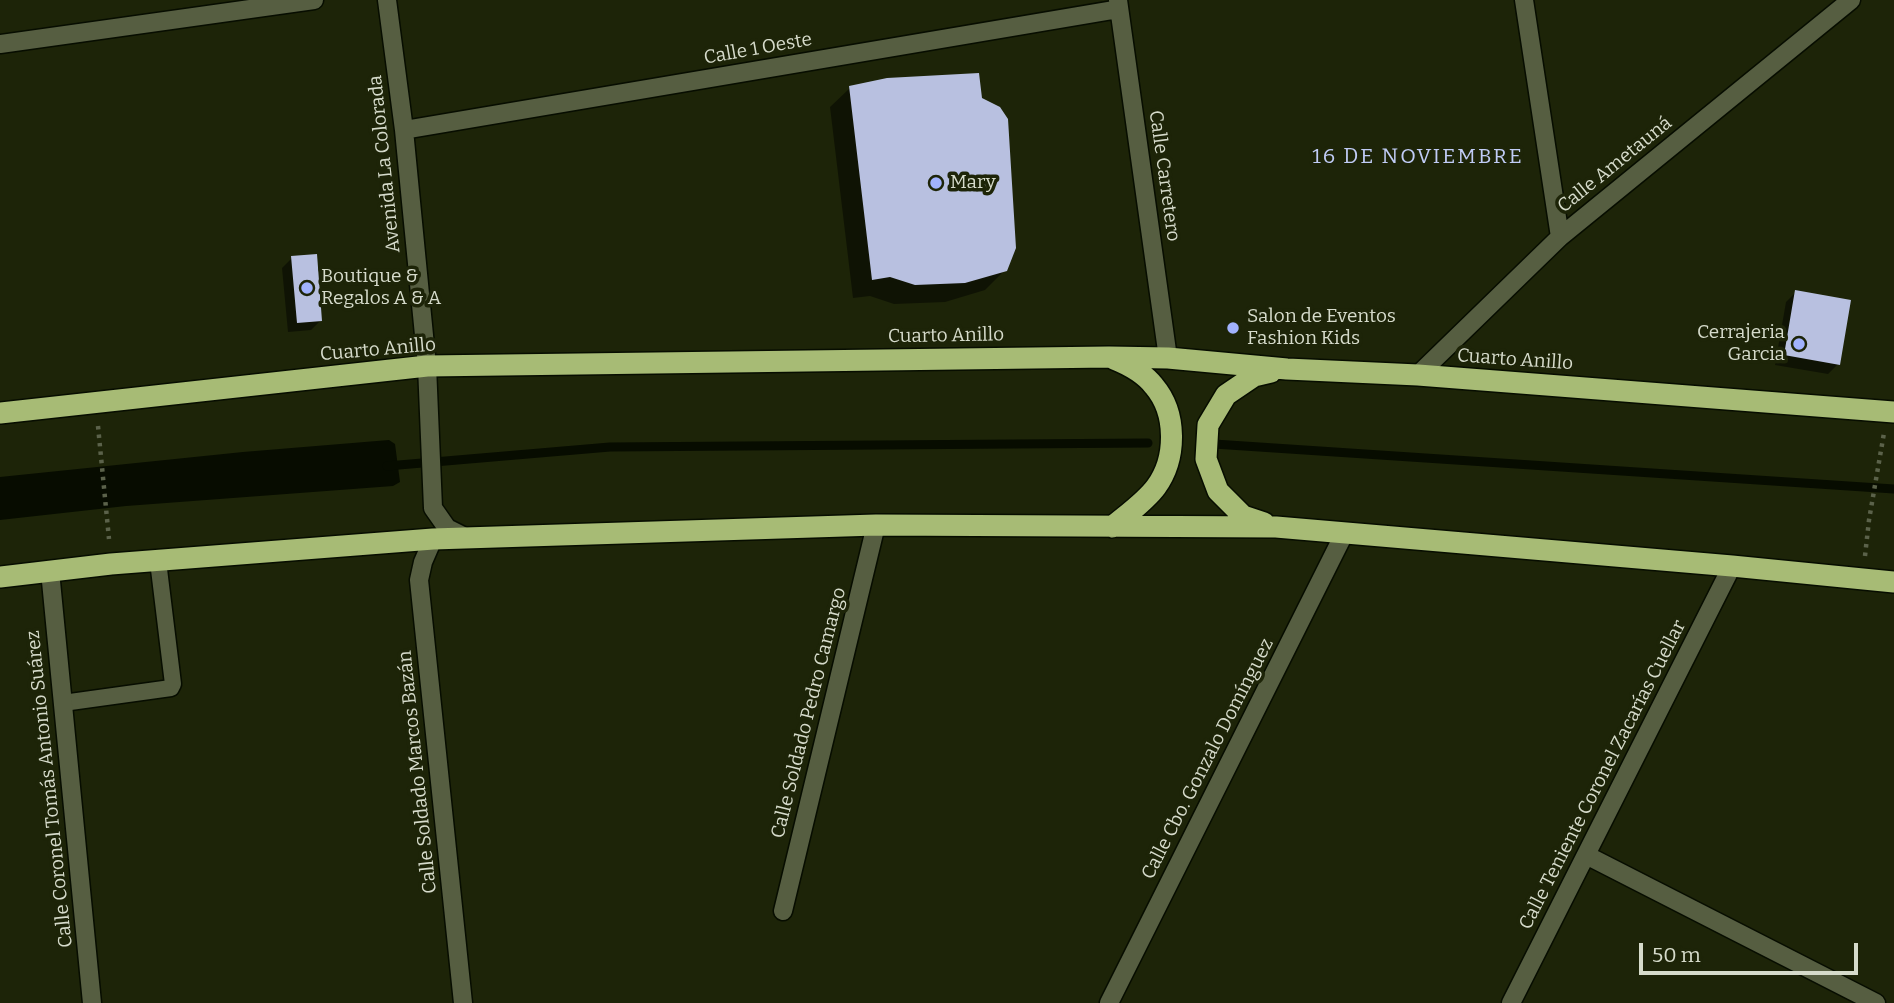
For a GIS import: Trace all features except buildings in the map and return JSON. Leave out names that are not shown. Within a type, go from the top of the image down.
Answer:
[{"type":"highway","name":"Cuarto Anillo","points":[[0,413],[427,366],[1109,357],[1168,358],[1287,369],[1418,375],[1891,412]]},
{"type":"highway","points":[[1109,357],[1133,368],[1154,386],[1167,410],[1172,436],[1168,463],[1156,487],[1112,527]]},
{"type":"highway","points":[[1276,527],[1243,516],[1218,492],[1206,459],[1209,425],[1226,395],[1254,376],[1287,369]]},
{"type":"highway","points":[[0,577],[158,561],[467,538],[876,526],[1276,527],[1894,582]]},
{"type":"street","points":[[0,44],[314,0]]},
{"type":"street","name":"Avenida La Colorada","points":[[387,0],[404,130],[427,366]]},
{"type":"street","points":[[1524,0],[1560,237]]},
{"type":"street","name":"Calle Ametauná","points":[[1418,375],[1560,237],[1852,0]]},
{"type":"street","name":"Calle 1 Oeste","points":[[404,130],[1119,4]]},
{"type":"street","name":"Calle Carretero","points":[[1119,4],[1168,358]]},
{"type":"street","points":[[427,366],[433,508],[447,528],[467,538]]},
{"type":"street","name":"Calle Soldado Pedro Camargo","points":[[783,911],[876,526]]},
{"type":"street","name":"Calle Cbo. Gonzalo Domínguez","points":[[1110,1003],[1344,534]]},
{"type":"street","name":"Calle Soldado Marcos Bazán","points":[[433,540],[423,562],[419,580],[463,1003]]},
{"type":"street","name":"Calle Teniente Coronel Zacarías Cuellar","points":[[1511,1003],[1732,566]]},
{"type":"street","name":"Calle Coronel Tomás Antonio Suárez","points":[[50,571],[92,1003]]},
{"type":"street","points":[[1586,855],[1876,1003]]},
{"type":"lane","points":[[62,704],[171,688],[173,684],[158,561]]},
{"type":"path","points":[[96,402],[108,526]]},
{"type":"path","points":[[1863,579],[1869,520],[1891,412]]},
{"type":"shaded area","points":[[389,440],[395,444],[400,482],[393,486],[126,506],[0,520],[0,477]]},
{"type":"waterway","points":[[387,466],[610,447],[1148,443]]},
{"type":"waterway","points":[[1214,444],[1894,489]]},
{"type":"place","name":"Mary","points":[[936,183]]},
{"type":"place","name":"Boutique & Regalos A & A","points":[[307,288]]},
{"type":"place","name":"Salon de Eventos Fashion Kids","points":[[1233,328]]},
{"type":"place","name":"Cerrajeria Garcia","points":[[1799,344]]},
{"type":"district","name":"16 DE NOVIEMBRE","points":[[1418,157]]}]
